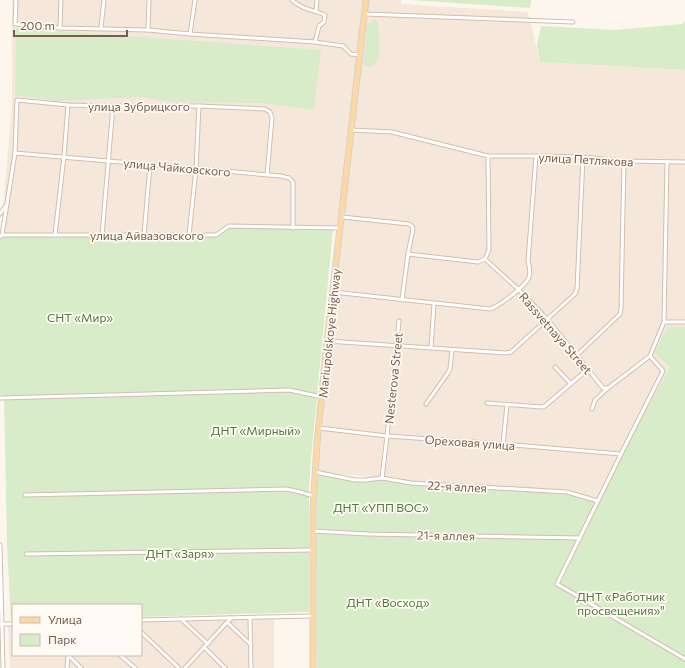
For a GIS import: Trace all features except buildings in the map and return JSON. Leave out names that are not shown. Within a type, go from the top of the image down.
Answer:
[{"type":"main road","name":"Mariupolskoye Highway","points":[[314,668],[313,510],[315,472],[327,341],[366,0]]},
{"type":"street","points":[[16,0],[15,24],[60,28],[148,30],[315,42],[343,46],[351,54],[360,55]]},
{"type":"street","points":[[60,28],[62,0]]},
{"type":"street","points":[[101,28],[104,0]]},
{"type":"street","points":[[148,30],[149,0]]},
{"type":"street","points":[[190,34],[195,0]]},
{"type":"street","points":[[292,0],[298,6],[325,15],[324,22],[319,26],[315,42]]},
{"type":"street","points":[[316,11],[317,0]]},
{"type":"street","points":[[365,14],[573,22]]},
{"type":"street","name":"улица Зубрицкого","points":[[15,153],[17,100],[68,105],[262,108],[270,112],[272,118],[267,175]]},
{"type":"street","points":[[56,235],[68,105]]},
{"type":"street","points":[[102,235],[113,106]]},
{"type":"street","points":[[190,235],[196,169],[199,106]]},
{"type":"street","name":"улица Петлякова","points":[[351,130],[392,132],[488,156],[583,157],[624,161],[685,162]]},
{"type":"street","points":[[1,236],[8,202],[15,153]]},
{"type":"street","name":"улица Чайковского","points":[[15,153],[64,156],[281,176],[289,178],[293,182],[293,228]]},
{"type":"street","points":[[408,254],[478,262],[485,259],[489,250],[488,156]]},
{"type":"street","points":[[333,292],[490,310],[496,307],[528,279],[530,272],[528,261],[536,156]]},
{"type":"street","points":[[327,341],[452,350],[511,352],[575,294],[577,289],[583,157]]},
{"type":"street","points":[[577,355],[620,314],[624,161]]},
{"type":"street","points":[[592,410],[595,400],[608,388],[650,356],[664,322],[667,162]]},
{"type":"street","points":[[144,235],[150,165]]},
{"type":"street","points":[[0,214],[8,202]]},
{"type":"street","points":[[342,217],[409,224],[412,226],[413,228],[402,300]]},
{"type":"street","name":"улица Айвазовского","points":[[1,236],[216,235],[229,226],[340,228]]},
{"type":"street","name":"Rassvetnaya Street","points":[[485,259],[518,289],[547,319],[603,388],[608,388]]},
{"type":"street","points":[[431,348],[434,304]]},
{"type":"street","name":"Nesterova Street","points":[[382,478],[399,321]]},
{"type":"street","points":[[664,322],[685,322]]},
{"type":"street","points":[[426,404],[450,369],[452,350]]},
{"type":"street","points":[[650,356],[663,371],[557,584],[685,659]]},
{"type":"street","points":[[555,367],[571,384]]},
{"type":"street","points":[[487,403],[545,406],[588,369]]},
{"type":"street","points":[[0,398],[288,390],[322,396]]},
{"type":"street","points":[[503,444],[508,405]]},
{"type":"street","name":"Ореховая улица","points":[[319,428],[387,436],[621,454]]},
{"type":"street","name":"22-я аллея","points":[[315,472],[355,480],[382,478],[411,483],[567,492],[598,500]]},
{"type":"street","points":[[25,495],[286,489],[314,496]]},
{"type":"street","name":"21-я аллея","points":[[313,531],[375,534],[580,538]]},
{"type":"street","points":[[0,545],[3,668]]},
{"type":"street","points":[[26,554],[313,550]]},
{"type":"street","points":[[142,620],[313,616]]},
{"type":"street","points":[[185,668],[231,618]]},
{"type":"street","points":[[250,618],[251,668]]},
{"type":"street","points":[[181,619],[208,644]]},
{"type":"street","points":[[227,622],[251,645]]},
{"type":"street","points":[[1,624],[12,624]]},
{"type":"street","points":[[142,633],[179,668]]},
{"type":"street","points":[[204,647],[225,668]]},
{"type":"street","points":[[67,668],[68,656]]},
{"type":"street","points":[[69,656],[81,668]]},
{"type":"street","points":[[121,656],[135,668]]},
{"type":"shaded area","points":[[12,0],[401,0],[401,4],[528,12],[540,62],[685,70],[685,327],[667,328],[654,353],[670,367],[598,501],[318,472],[340,229],[229,226],[216,235],[2,235],[2,219],[12,105]]},
{"type":"shaded area","points":[[274,619],[274,668],[10,668],[8,625],[12,625],[12,656],[142,656],[142,622]]},
{"type":"green space","points":[[411,0],[531,0],[530,8]]},
{"type":"green space","points":[[374,19],[378,22],[379,52],[377,62],[374,65],[365,66],[363,63],[367,27]]},
{"type":"green space","points":[[685,22],[685,70],[540,62],[537,45],[541,26],[616,30],[682,24]]},
{"type":"green space","points":[[16,28],[321,50],[314,110],[262,103],[167,102],[142,97],[56,101],[15,95]]},
{"type":"green space","points":[[229,227],[333,230],[311,458],[309,492],[309,612],[142,617],[142,604],[12,604],[11,621],[7,546],[4,396],[0,395],[0,237],[216,236]]},
{"type":"green space","points":[[685,327],[685,668],[317,668],[316,533],[318,472],[355,480],[395,480],[411,483],[567,492],[600,500],[621,456],[670,367],[654,353],[667,328]]},
{"type":"park label","name":"СНТ «Мир»","points":[[80,317]]},
{"type":"park label","name":"ДНТ «Мирный»","points":[[256,430]]},
{"type":"park label","name":"ДНТ «УПП ВОС»","points":[[381,507]]},
{"type":"park label","name":"ДНТ «Заря»","points":[[180,553]]},
{"type":"park label","name":"ДНТ «Восход»","points":[[388,602]]},
{"type":"park label","name":"ДНТ «Работник просвещения»\"","points":[[621,603]]}]
